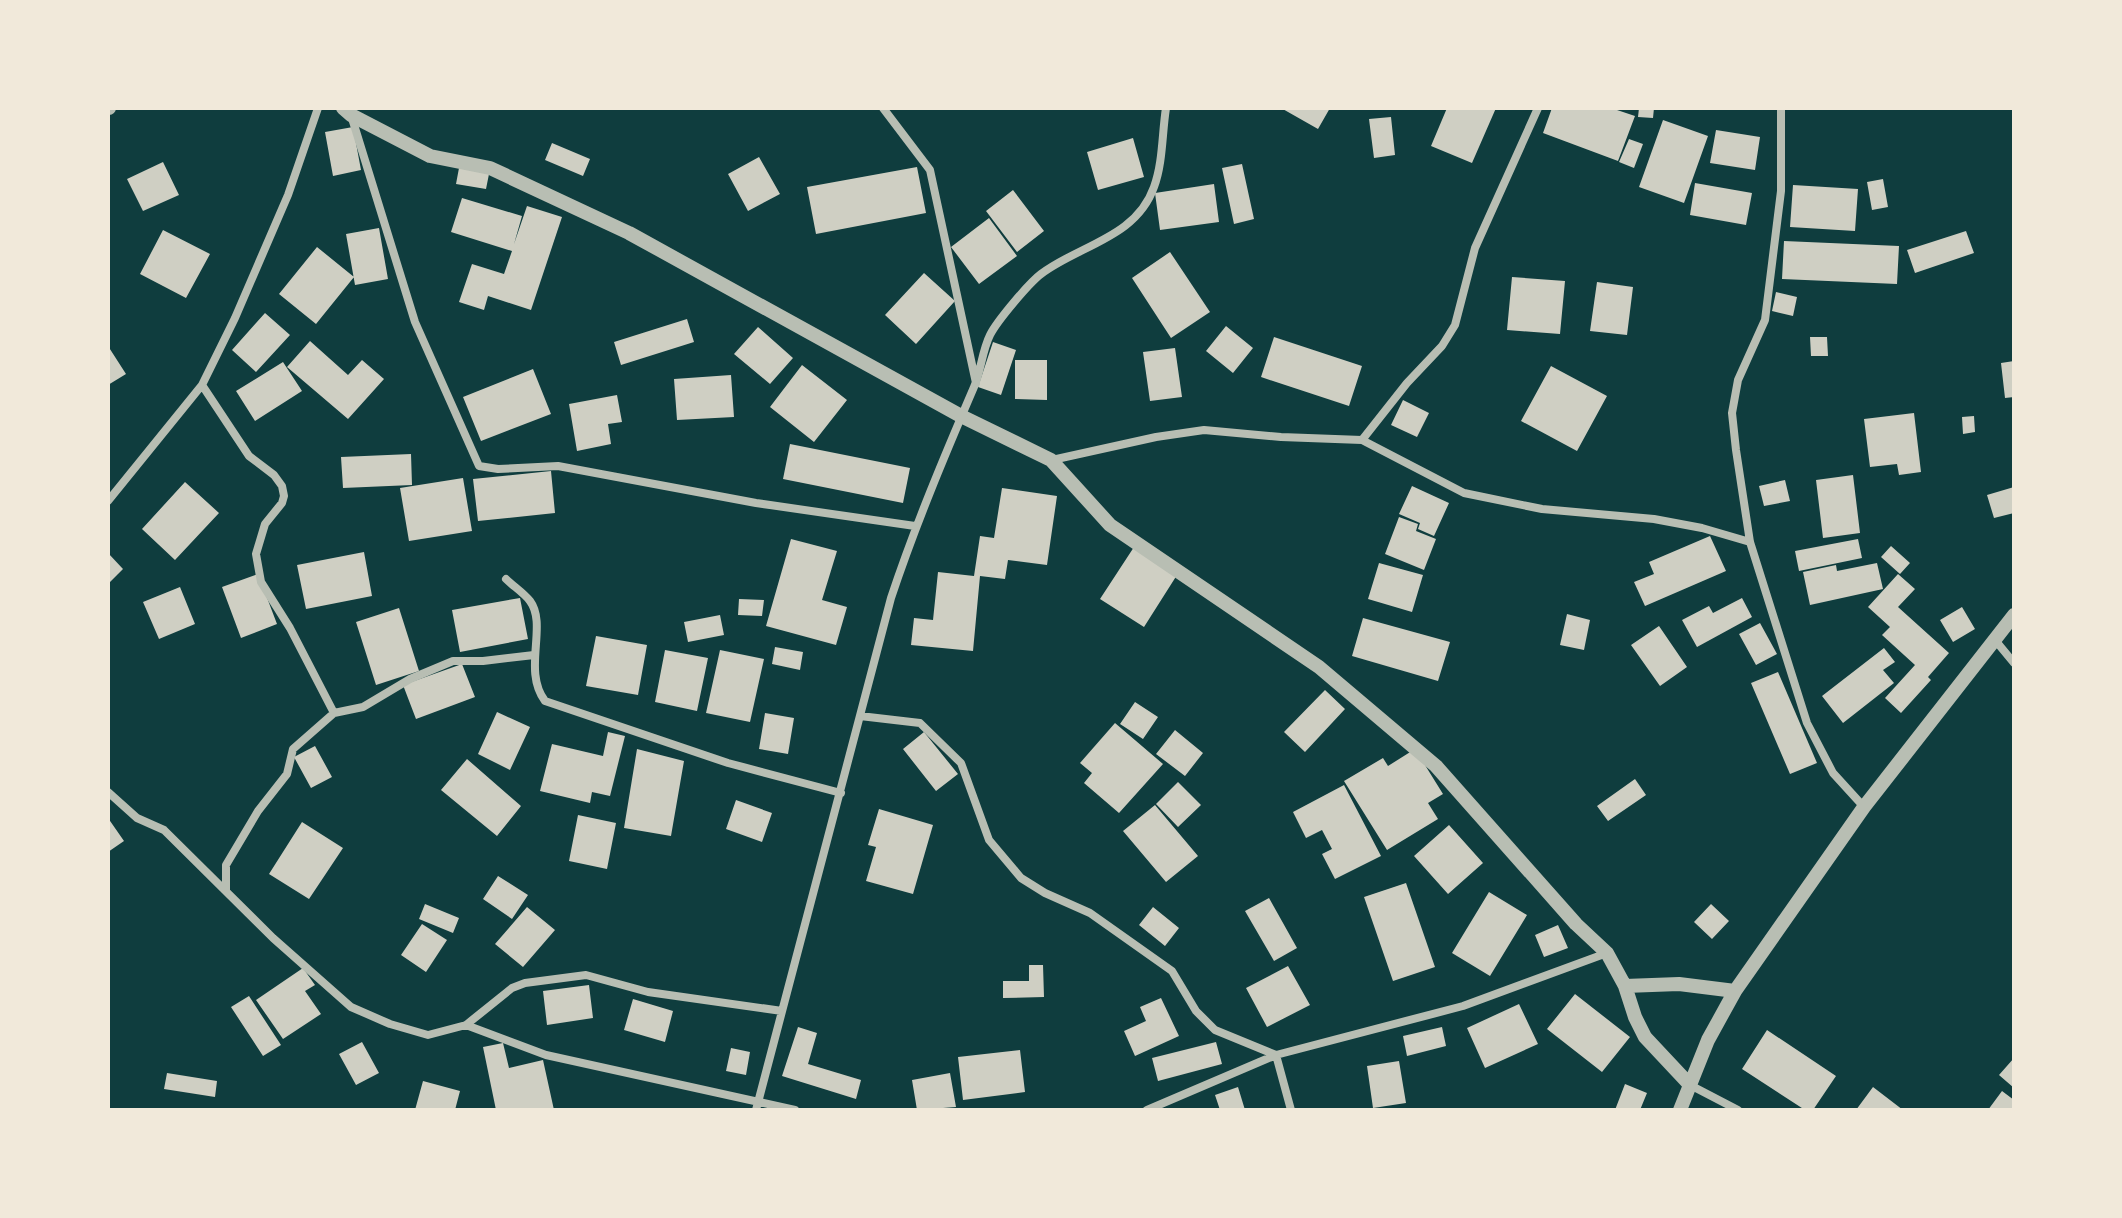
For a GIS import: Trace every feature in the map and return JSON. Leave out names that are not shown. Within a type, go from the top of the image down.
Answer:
[{"type":"street","points":[[108,501],[202,385],[235,318],[288,195],[318,108]]},
{"type":"street","points":[[883,108],[930,170],[976,383]]},
{"type":"street","points":[[758,1106],[891,598],[915,526],[976,383],[990,334],[1026,287],[1042,273],[1107,240],[1145,205],[1155,185],[1166,108]]},
{"type":"street","points":[[1362,440],[1407,383],[1442,346],[1455,325],[1475,248],[1538,108]]},
{"type":"street","points":[[1781,108],[1781,191],[1765,320],[1738,380],[1732,413],[1750,542],[1807,723],[1833,773],[1864,807]]},
{"type":"street","points":[[347,112],[430,156],[490,168],[629,233],[961,416],[1051,460],[1110,525],[1319,667],[1436,766],[1576,924],[1607,953],[1625,986],[1645,1037],[1690,1085],[1738,1110]]},
{"type":"street","points":[[347,112],[415,322],[479,466],[498,469],[558,466],[756,503],[915,526]]},
{"type":"street","points":[[202,385],[249,456],[274,475],[282,486],[282,503],[265,524],[256,554],[261,582],[290,628],[334,713]]},
{"type":"street","points":[[1051,460],[1204,430],[1362,440],[1464,493],[1542,509],[1654,519],[1702,528],[1750,542]]},
{"type":"street","points":[[506,579],[530,601],[537,617],[534,655],[538,692],[545,701],[728,763],[841,793]]},
{"type":"street","points":[[1680,1110],[1708,1040],[1735,991],[1864,807],[2014,615]]},
{"type":"street","points":[[1995,640],[2014,663]]},
{"type":"street","points":[[226,891],[226,865],[258,811],[287,774],[293,749],[334,713],[363,707],[410,679],[453,661],[534,655]]},
{"type":"street","points":[[860,716],[920,723],[961,763],[989,840],[1021,878],[1045,893],[1090,913],[1172,971],[1196,1011],[1215,1030],[1276,1055]]},
{"type":"street","points":[[108,792],[137,818],[164,830],[273,938],[351,1007],[390,1024],[428,1035],[466,1025],[512,988],[525,983],[586,975],[648,992],[782,1011]]},
{"type":"street","points":[[1147,1110],[1276,1055],[1463,1006],[1607,953]]},
{"type":"street","points":[[1625,986],[1679,984],[1735,991]]},
{"type":"street","points":[[466,1025],[546,1055],[758,1106],[795,1110]]},
{"type":"street","points":[[1276,1055],[1291,1110]]},
{"type":"building","points":[[1281,108],[1330,108],[1318,129]]},
{"type":"building","points":[[1447,108],[1496,108],[1472,163],[1431,146]]},
{"type":"building","points":[[1552,108],[1611,108],[1635,116],[1618,161],[1543,133]]},
{"type":"building","points":[[1639,108],[1654,108],[1653,118],[1638,117]]},
{"type":"building","points":[[1391,117],[1395,155],[1374,158],[1369,119]]},
{"type":"building","points":[[1663,120],[1708,136],[1684,203],[1639,187]]},
{"type":"building","points":[[353,127],[361,170],[333,176],[325,132]]},
{"type":"building","points":[[1716,130],[1760,137],[1755,170],[1710,163]]},
{"type":"building","points":[[1133,138],[1144,177],[1098,190],[1087,152]]},
{"type":"building","points":[[1629,139],[1643,144],[1634,168],[1619,162]]},
{"type":"building","points":[[552,143],[590,159],[583,176],[545,160]]},
{"type":"building","points":[[759,157],[780,194],[748,211],[728,174]]},
{"type":"building","points":[[163,162],[179,195],[143,211],[127,179]]},
{"type":"building","points":[[1242,164],[1254,219],[1234,224],[1222,168]]},
{"type":"building","points":[[917,167],[926,213],[816,234],[807,187]]},
{"type":"building","points":[[459,168],[489,174],[486,189],[456,184]]},
{"type":"building","points":[[1883,179],[1888,207],[1872,210],[1867,182]]},
{"type":"building","points":[[1695,183],[1752,193],[1746,225],[1690,215]]},
{"type":"building","points":[[1214,184],[1219,222],[1160,230],[1155,193]]},
{"type":"building","points":[[1793,185],[1858,189],[1855,231],[1790,227]]},
{"type":"building","points":[[1013,190],[1044,231],[1017,252],[986,211]]},
{"type":"building","points":[[462,198],[522,216],[514,244],[527,206],[562,217],[531,310],[488,296],[484,310],[459,302],[472,264],[504,274],[512,251],[451,232]]},
{"type":"building","points":[[989,218],[1017,256],[979,284],[951,247]]},
{"type":"building","points":[[379,228],[388,279],[355,285],[346,234]]},
{"type":"building","points":[[163,230],[210,254],[186,298],[140,274]]},
{"type":"building","points":[[1966,231],[1974,253],[1915,273],[1907,250]]},
{"type":"building","points":[[1784,241],[1899,246],[1897,284],[1782,279]]},
{"type":"building","points":[[317,247],[354,277],[316,324],[279,294]]},
{"type":"building","points":[[1170,252],[1210,312],[1171,338],[1132,278]]},
{"type":"building","points":[[924,273],[955,301],[916,344],[885,315]]},
{"type":"building","points":[[1512,277],[1565,281],[1560,334],[1507,330]]},
{"type":"building","points":[[1597,282],[1633,287],[1627,335],[1590,331]]},
{"type":"building","points":[[1776,292],[1797,297],[1793,316],[1772,311]]},
{"type":"building","points":[[265,313],[290,335],[256,372],[232,350]]},
{"type":"building","points":[[687,319],[694,342],[621,365],[614,342]]},
{"type":"building","points":[[1226,326],[1253,348],[1233,373],[1206,351]]},
{"type":"building","points":[[758,327],[793,358],[770,384],[734,354]]},
{"type":"building","points":[[1274,337],[1362,366],[1349,406],[1261,377]]},
{"type":"building","points":[[1810,337],[1827,337],[1828,356],[1811,356]]},
{"type":"building","points":[[310,341],[348,375],[362,360],[384,379],[348,419],[287,367]]},
{"type":"building","points":[[993,342],[1016,350],[1001,395],[978,387]]},
{"type":"building","points":[[108,346],[126,374],[108,385]]},
{"type":"building","points":[[1175,348],[1182,397],[1150,401],[1143,352]]},
{"type":"building","points":[[1015,360],[1047,360],[1047,400],[1015,399]]},
{"type":"building","points":[[2014,361],[2014,397],[2005,398],[2001,363]]},
{"type":"building","points":[[283,362],[302,391],[255,421],[236,391]]},
{"type":"building","points":[[802,365],[847,400],[814,442],[770,407]]},
{"type":"building","points":[[1551,366],[1607,396],[1577,451],[1521,421]]},
{"type":"building","points":[[533,369],[551,414],[481,441],[463,397]]},
{"type":"building","points":[[731,375],[734,417],[677,420],[674,379]]},
{"type":"building","points":[[617,395],[622,422],[608,424],[611,444],[577,451],[569,404]]},
{"type":"building","points":[[1403,400],[1429,413],[1417,437],[1391,425]]},
{"type":"building","points":[[1914,413],[1921,472],[1899,475],[1897,464],[1870,467],[1864,419]]},
{"type":"building","points":[[1974,416],[1975,432],[1963,434],[1962,417]]},
{"type":"building","points":[[790,444],[910,468],[903,503],[783,479]]},
{"type":"building","points":[[411,454],[412,485],[343,488],[341,457]]},
{"type":"building","points":[[551,471],[555,513],[478,521],[473,479]]},
{"type":"building","points":[[1853,475],[1860,533],[1823,538],[1816,480]]},
{"type":"building","points":[[463,478],[472,531],[409,541],[400,488]]},
{"type":"building","points":[[1785,480],[1790,501],[1764,506],[1759,486]]},
{"type":"building","points":[[185,482],[219,513],[175,560],[142,529]]},
{"type":"building","points":[[1412,486],[1449,503],[1434,536],[1418,529],[1420,523],[1399,514]]},
{"type":"building","points":[[2014,487],[2014,513],[1994,518],[1987,495]]},
{"type":"building","points":[[1002,488],[1057,496],[1047,565],[1008,560],[1005,579],[980,576],[973,651],[911,645],[914,618],[933,620],[938,572],[974,576],[980,536],[994,538]]},
{"type":"building","points":[[1399,517],[1418,524],[1416,531],[1436,539],[1424,570],[1385,554]]},
{"type":"building","points":[[1710,536],[1726,571],[1645,606],[1634,582],[1654,574],[1649,562]]},
{"type":"building","points":[[791,539],[837,551],[822,600],[847,607],[836,645],[766,626]]},
{"type":"building","points":[[1858,539],[1862,558],[1799,571],[1795,551]]},
{"type":"building","points":[[1891,546],[1910,563],[1900,574],[1881,557]]},
{"type":"building","points":[[1134,547],[1177,575],[1144,627],[1100,599]]},
{"type":"building","points":[[364,552],[372,596],[306,609],[297,565]]},
{"type":"building","points":[[108,553],[123,569],[108,584]]},
{"type":"building","points":[[1379,563],[1423,575],[1412,612],[1368,599]]},
{"type":"building","points":[[1877,563],[1883,589],[1810,605],[1803,572],[1836,565],[1837,571]]},
{"type":"building","points":[[258,574],[277,624],[241,638],[222,587]]},
{"type":"building","points":[[1898,574],[1915,589],[1898,607],[1949,653],[1928,677],[1931,680],[1901,713],[1885,698],[1915,665],[1882,635],[1890,627],[1868,607]]},
{"type":"building","points":[[180,587],[195,624],[159,639],[143,602]]},
{"type":"building","points":[[520,598],[528,639],[460,652],[452,610]]},
{"type":"building","points":[[1742,598],[1752,617],[1697,647],[1682,620],[1709,606],[1713,613]]},
{"type":"building","points":[[739,599],[764,600],[762,616],[738,615]]},
{"type":"building","points":[[1962,607],[1975,629],[1953,642],[1940,620]]},
{"type":"building","points":[[399,608],[419,671],[376,685],[356,622]]},
{"type":"building","points":[[1567,614],[1590,620],[1584,650],[1560,645]]},
{"type":"building","points":[[720,615],[724,635],[688,642],[684,622]]},
{"type":"building","points":[[1363,618],[1450,642],[1438,681],[1352,656]]},
{"type":"building","points":[[1760,623],[1777,654],[1756,665],[1739,634]]},
{"type":"building","points":[[1659,626],[1687,667],[1660,686],[1631,645]]},
{"type":"building","points":[[596,636],[647,645],[638,695],[586,686]]},
{"type":"building","points":[[775,647],[803,652],[800,670],[772,664]]},
{"type":"building","points":[[1884,648],[1895,662],[1883,670],[1894,683],[1843,723],[1822,696]]},
{"type":"building","points":[[665,650],[708,658],[697,711],[655,702]]},
{"type":"building","points":[[720,650],[764,659],[750,722],[706,713]]},
{"type":"building","points":[[462,664],[475,697],[416,719],[403,685]]},
{"type":"building","points":[[1778,672],[1817,763],[1790,774],[1751,683]]},
{"type":"building","points":[[1325,690],[1345,709],[1305,752],[1284,732]]},
{"type":"building","points":[[1135,702],[1158,717],[1143,739],[1120,724]]},
{"type":"building","points":[[497,712],[530,727],[510,770],[478,754]]},
{"type":"building","points":[[765,713],[794,718],[788,754],[759,749]]},
{"type":"building","points":[[1115,723],[1163,764],[1119,813],[1084,783],[1092,773],[1080,763]]},
{"type":"building","points":[[1175,730],[1203,753],[1185,776],[1156,754]]},
{"type":"building","points":[[608,732],[625,736],[610,796],[592,792],[590,803],[540,791],[552,744],[603,756]]},
{"type":"building","points":[[924,732],[958,774],[936,791],[903,749]]},
{"type":"building","points":[[315,746],[332,777],[311,788],[294,757]]},
{"type":"building","points":[[637,749],[684,761],[671,836],[624,828]]},
{"type":"building","points":[[1415,749],[1443,794],[1428,803],[1438,819],[1387,850],[1344,781],[1383,758],[1388,766]]},
{"type":"building","points":[[467,759],[521,806],[497,836],[441,790]]},
{"type":"building","points":[[1635,779],[1646,795],[1608,821],[1597,806]]},
{"type":"building","points":[[1178,782],[1201,805],[1178,827],[1156,804]]},
{"type":"building","points":[[1344,785],[1381,856],[1335,879],[1322,854],[1332,849],[1322,830],[1306,838],[1293,812]]},
{"type":"building","points":[[736,800],[772,813],[762,842],[726,829]]},
{"type":"building","points":[[1155,805],[1198,856],[1166,882],[1123,831]]},
{"type":"building","points":[[879,809],[933,825],[913,894],[866,881],[876,847],[868,845]]},
{"type":"building","points":[[578,815],[616,823],[607,869],[569,861]]},
{"type":"building","points":[[108,818],[124,841],[108,852]]},
{"type":"building","points":[[302,822],[343,848],[309,899],[269,874]]},
{"type":"building","points":[[1449,825],[1483,863],[1448,894],[1414,856]]},
{"type":"building","points":[[498,876],[528,895],[512,919],[483,899]]},
{"type":"building","points":[[1406,883],[1435,967],[1393,981],[1364,897]]},
{"type":"building","points":[[1489,892],[1527,915],[1490,976],[1452,953]]},
{"type":"building","points":[[1269,898],[1297,948],[1274,961],[1245,911]]},
{"type":"building","points":[[425,904],[459,918],[453,933],[419,919]]},
{"type":"building","points":[[1711,904],[1729,921],[1712,939],[1694,922]]},
{"type":"building","points":[[527,907],[555,930],[523,967],[495,944]]},
{"type":"building","points":[[1153,907],[1179,928],[1165,946],[1139,925]]},
{"type":"building","points":[[422,924],[447,940],[426,972],[401,955]]},
{"type":"building","points":[[1558,925],[1568,948],[1544,957],[1535,935]]},
{"type":"building","points":[[1029,965],[1043,965],[1044,997],[1003,998],[1003,981],[1029,981]]},
{"type":"building","points":[[1288,966],[1310,1005],[1267,1027],[1246,988]]},
{"type":"building","points":[[303,968],[315,985],[305,991],[321,1014],[283,1039],[256,1000]]},
{"type":"building","points":[[589,985],[593,1018],[547,1025],[543,991]]},
{"type":"building","points":[[1575,994],[1630,1037],[1602,1072],[1547,1029]]},
{"type":"building","points":[[249,996],[281,1045],[263,1056],[231,1007]]},
{"type":"building","points":[[1161,998],[1179,1036],[1135,1056],[1124,1031],[1146,1021],[1140,1007]]},
{"type":"building","points":[[633,999],[673,1011],[665,1042],[624,1030]]},
{"type":"building","points":[[1519,1004],[1538,1044],[1485,1068],[1467,1028]]},
{"type":"building","points":[[798,1027],[817,1033],[808,1064],[861,1080],[856,1099],[782,1076]]},
{"type":"building","points":[[1442,1027],[1446,1046],[1407,1056],[1403,1036]]},
{"type":"building","points":[[1767,1030],[1836,1076],[1813,1110],[1805,1110],[1742,1069]]},
{"type":"building","points":[[362,1042],[379,1073],[356,1085],[339,1054]]},
{"type":"building","points":[[1216,1042],[1222,1064],[1158,1081],[1152,1058]]},
{"type":"building","points":[[503,1043],[509,1068],[543,1060],[554,1110],[496,1110],[483,1047]]},
{"type":"building","points":[[731,1048],[750,1052],[746,1075],[726,1071]]},
{"type":"building","points":[[1020,1050],[1025,1092],[963,1100],[958,1057]]},
{"type":"building","points":[[2014,1058],[2014,1088],[1999,1075]]},
{"type":"building","points":[[1399,1061],[1406,1103],[1373,1108],[1367,1066]]},
{"type":"building","points":[[167,1073],[217,1081],[215,1097],[164,1089]]},
{"type":"building","points":[[950,1073],[956,1107],[917,1110],[912,1080]]},
{"type":"building","points":[[423,1081],[460,1091],[455,1110],[415,1110]]},
{"type":"building","points":[[1625,1084],[1647,1093],[1640,1110],[1615,1110]]},
{"type":"building","points":[[1238,1087],[1245,1110],[1220,1110],[1215,1095]]},
{"type":"building","points":[[1873,1087],[1903,1110],[1856,1110]]},
{"type":"building","points":[[2002,1091],[2014,1100],[2014,1110],[1988,1110]]}]
